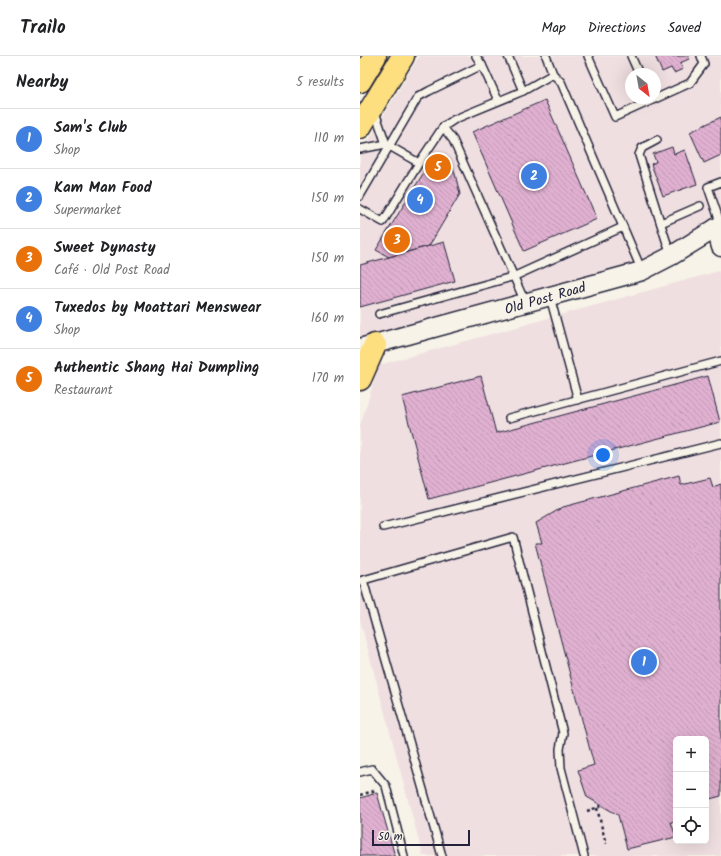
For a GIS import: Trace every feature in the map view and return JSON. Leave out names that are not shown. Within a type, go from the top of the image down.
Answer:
[{"type":"highway","points":[[360,81],[375,56]]},
{"type":"highway","points":[[360,127],[403,56]]},
{"type":"highway","points":[[360,379],[368,347]]},
{"type":"street","points":[[719,226],[721,248]]},
{"type":"street","name":"Old Post Road","points":[[368,347],[642,271],[671,256],[719,226]]},
{"type":"lane","points":[[476,56],[482,65],[498,100]]},
{"type":"lane","points":[[508,56],[523,91]]},
{"type":"lane","points":[[546,56],[554,74],[561,82],[642,271]]},
{"type":"lane","points":[[588,56],[615,117],[641,104]]},
{"type":"lane","points":[[631,56],[636,68]]},
{"type":"lane","points":[[661,95],[690,83],[704,64],[701,56]]},
{"type":"lane","points":[[360,196],[388,145],[418,98],[428,91],[482,65]]},
{"type":"lane","points":[[360,209],[383,222],[443,127],[455,119],[523,91],[554,74]]},
{"type":"lane","points":[[373,105],[381,131],[388,145],[419,163]]},
{"type":"lane","points":[[443,127],[453,140],[526,304]]},
{"type":"lane","points":[[657,140],[642,148],[639,155],[671,256]]},
{"type":"lane","points":[[360,149],[388,145]]},
{"type":"lane","points":[[719,226],[708,188],[721,182]]},
{"type":"lane","points":[[661,223],[700,206]]},
{"type":"lane","points":[[379,314],[514,276],[623,227]]},
{"type":"lane","points":[[550,297],[578,400]]},
{"type":"lane","points":[[509,418],[721,361]]},
{"type":"lane","points":[[383,526],[721,442]]},
{"type":"lane","points":[[442,856],[362,580],[513,537],[563,733],[560,749],[561,768],[584,856]]},
{"type":"lane","points":[[360,772],[372,769],[386,786],[404,856]]},
{"type":"path","points":[[360,795],[377,790]]},
{"type":"path","points":[[587,811],[602,806]]},
{"type":"path","points":[[596,808],[606,844]]},
{"type":"shaded area","points":[[419,56],[721,56],[721,215],[666,255],[527,297],[360,338],[360,155]]},
{"type":"shaded area","points":[[719,271],[721,280],[721,856],[423,856],[360,620],[360,426],[379,365]]},
{"type":"building","points":[[655,56],[688,56],[689,59],[680,63],[683,69],[674,73],[671,68],[662,72]]},
{"type":"building","points":[[545,100],[597,219],[524,251],[472,132]]},
{"type":"building","points":[[721,117],[721,155],[704,163],[690,132]]},
{"type":"building","points":[[672,147],[674,154],[685,150],[697,184],[663,196],[651,164],[656,162],[653,154]]},
{"type":"building","points":[[434,156],[454,170],[460,194],[429,246],[389,257],[376,250]]},
{"type":"building","points":[[444,242],[455,281],[360,307],[360,265]]},
{"type":"building","points":[[481,376],[496,433],[708,376],[720,422],[429,499],[402,397]]},
{"type":"building","points":[[679,476],[681,485],[710,478],[713,487],[721,484],[721,796],[709,799],[709,736],[673,736],[673,821],[671,822],[673,828],[673,838],[627,849],[618,815],[587,797],[578,770],[594,765],[535,543],[542,543],[536,523],[563,507]]},
{"type":"building","points":[[377,793],[395,856],[360,856],[360,798]]},
{"type":"place","name":"Authentic Shang Hai Dumpling","points":[[438,167]]},
{"type":"place","name":"Kam Man Food","points":[[534,176]]},
{"type":"place","name":"Tuxedos by Moattari Menswear","points":[[420,200]]},
{"type":"place","name":"Sweet Dynasty","points":[[397,240]]},
{"type":"place","name":"Sam's Club","points":[[644,662]]}]
